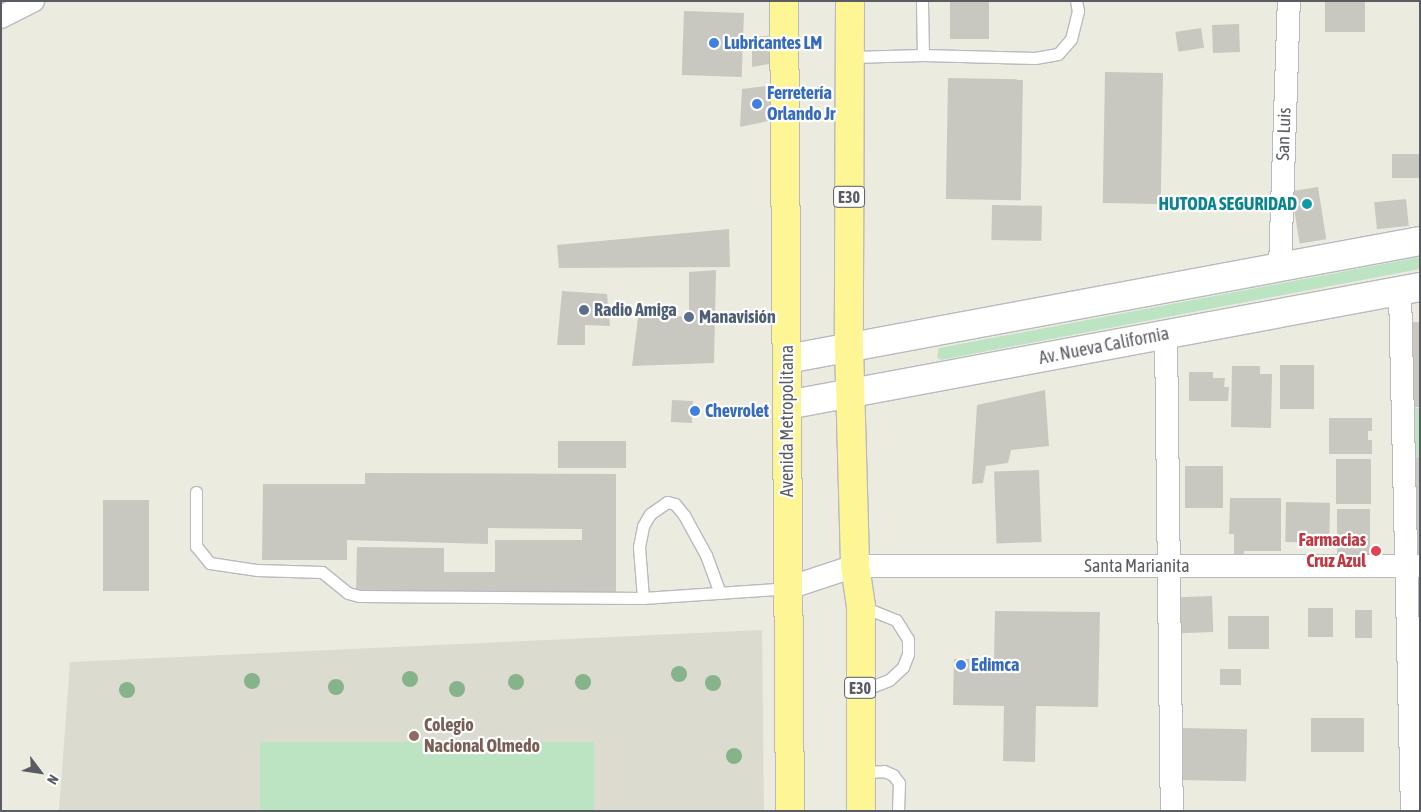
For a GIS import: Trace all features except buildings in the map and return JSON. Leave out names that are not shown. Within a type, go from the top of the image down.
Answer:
[{"type":"highway","name":"Avenida Metropolitana","points":[[784,1],[790,811]]},
{"type":"highway","name":"E30","points":[[850,1],[849,347],[855,566],[861,606],[861,811]]},
{"type":"street","points":[[1,17],[33,1]]},
{"type":"street","name":"San Luis","points":[[1280,268],[1288,1]]},
{"type":"street","points":[[787,359],[1420,242]]},
{"type":"street","points":[[1410,289],[1412,811]]},
{"type":"street","name":"Av. Nueva California","points":[[787,405],[1410,289]]},
{"type":"street","points":[[1166,335],[1172,811]]},
{"type":"street","name":"Santa Marianita","points":[[788,588],[855,566],[1412,566]]},
{"type":"lane","points":[[922,1],[923,55]]},
{"type":"lane","points":[[850,57],[923,55],[1036,58],[1058,54],[1072,39],[1078,11],[1076,1]]},
{"type":"lane","points":[[196,492],[196,546],[210,563],[257,570],[322,572],[348,593],[359,596],[643,598],[788,588]]},
{"type":"lane","points":[[643,598],[639,547],[642,526],[650,514],[666,502],[675,504],[684,515],[706,555],[720,593]]},
{"type":"lane","points":[[860,691],[889,680],[903,667],[908,654],[908,639],[896,620],[861,606]]},
{"type":"lane","points":[[860,772],[884,771],[893,775],[898,782],[898,811]]},
{"type":"shaded area","name":"Colegio Nacional Olmedo","points":[[762,630],[764,811],[59,811],[70,662]]},
{"type":"green space","points":[[1420,257],[1420,269],[941,360],[937,357],[939,348]]},
{"type":"green space","points":[[1411,407],[1420,408],[1420,458],[1415,458]]},
{"type":"green space","points":[[260,742],[594,742],[594,811],[260,811]]},
{"type":"place","name":"Lubricantes LM","points":[[714,43]]},
{"type":"place","name":"Ferretería Orlando Jr","points":[[757,104]]},
{"type":"place","name":"HUTODA SEGURIDAD","points":[[1307,204]]},
{"type":"place","name":"Radio Amiga","points":[[584,310]]},
{"type":"place","name":"Manavisión","points":[[689,317]]},
{"type":"place","name":"Chevrolet","points":[[695,411]]},
{"type":"place","name":"Farmacias Cruz Azul","points":[[1376,551]]},
{"type":"place","name":"Edimca","points":[[961,665]]},
{"type":"place","name":"Colegio Nacional Olmedo","points":[[414,736]]}]
